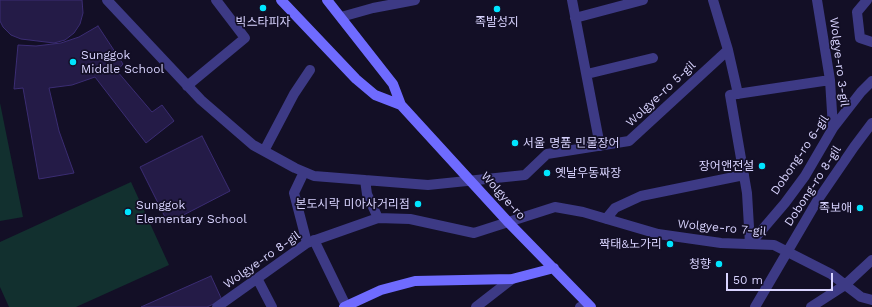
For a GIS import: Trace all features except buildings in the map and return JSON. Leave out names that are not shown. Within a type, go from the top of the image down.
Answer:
[{"type":"main road","name":"Wolgye-ro","points":[[281,0],[356,79],[375,95],[401,105]]},
{"type":"main road","name":"Wolgye-ro","points":[[327,0],[393,84],[401,105],[509,223],[554,268],[586,306]]},
{"type":"main road","points":[[345,306],[381,290],[415,281],[512,279],[554,268]]},
{"type":"street","name":"Wolgye-ro 5-gil","points":[[107,0],[201,100],[253,145],[314,176],[428,185],[525,175],[547,154],[629,141],[728,50]]},
{"type":"street","points":[[187,86],[245,38],[216,0]]},
{"type":"street","points":[[340,17],[373,8],[415,0]]},
{"type":"street","points":[[572,0],[600,146]]},
{"type":"street","points":[[575,18],[643,0]]},
{"type":"street","points":[[712,0],[728,50],[738,94]]},
{"type":"street","name":"Wolgye-ro 3-gil","points":[[817,0],[830,80],[833,128]]},
{"type":"street","points":[[867,0],[857,12],[860,38],[872,42]]},
{"type":"street","points":[[587,74],[653,58]]},
{"type":"street","points":[[264,151],[294,94],[310,70]]},
{"type":"street","points":[[750,244],[747,193],[730,95],[830,80]]},
{"type":"street","name":"Dobong-ro 6-gil","points":[[750,244],[801,182],[833,128],[861,92],[872,81]]},
{"type":"street","name":"Dobong-ro 8-gil","points":[[755,307],[817,201],[872,123]]},
{"type":"street","points":[[304,172],[294,193],[310,241],[345,306]]},
{"type":"street","points":[[606,219],[615,208],[641,196],[744,175]]},
{"type":"street","points":[[365,180],[366,194],[378,218]]},
{"type":"street","name":"Wolgye-ro 7-gil","points":[[509,223],[555,207],[583,212],[658,234],[721,243],[774,245],[831,274],[861,297],[872,300]]},
{"type":"street","name":"Wolgye-ro 8-gil","points":[[217,307],[258,280],[310,241],[378,218],[410,219],[474,233],[509,223]]},
{"type":"street","points":[[811,307],[845,285],[872,260]]},
{"type":"street","points":[[476,307],[512,279]]},
{"type":"street","points":[[258,280],[272,307]]},
{"type":"green space","points":[[0,103],[23,217],[0,221]]},
{"type":"green space","points":[[131,182],[169,265],[76,307],[9,307],[0,287],[0,242]]},
{"type":"place","name":"빅스타피자","points":[[263,8]]},
{"type":"place","name":"족발성지","points":[[497,9]]},
{"type":"place","name":"Sunggok Middle School","points":[[73,62]]},
{"type":"place","name":"서울 명품 민물장어","points":[[515,143]]},
{"type":"place","name":"장어앤전설","points":[[762,166]]},
{"type":"place","name":"옛날우동짜장","points":[[547,173]]},
{"type":"place","name":"본도시락 미아사거리점","points":[[418,204]]},
{"type":"place","name":"족보애","points":[[860,208]]},
{"type":"place","name":"Sunggok Elementary School","points":[[128,212]]},
{"type":"place","name":"짝태&노가리","points":[[670,244]]},
{"type":"place","name":"청향","points":[[719,264]]}]
